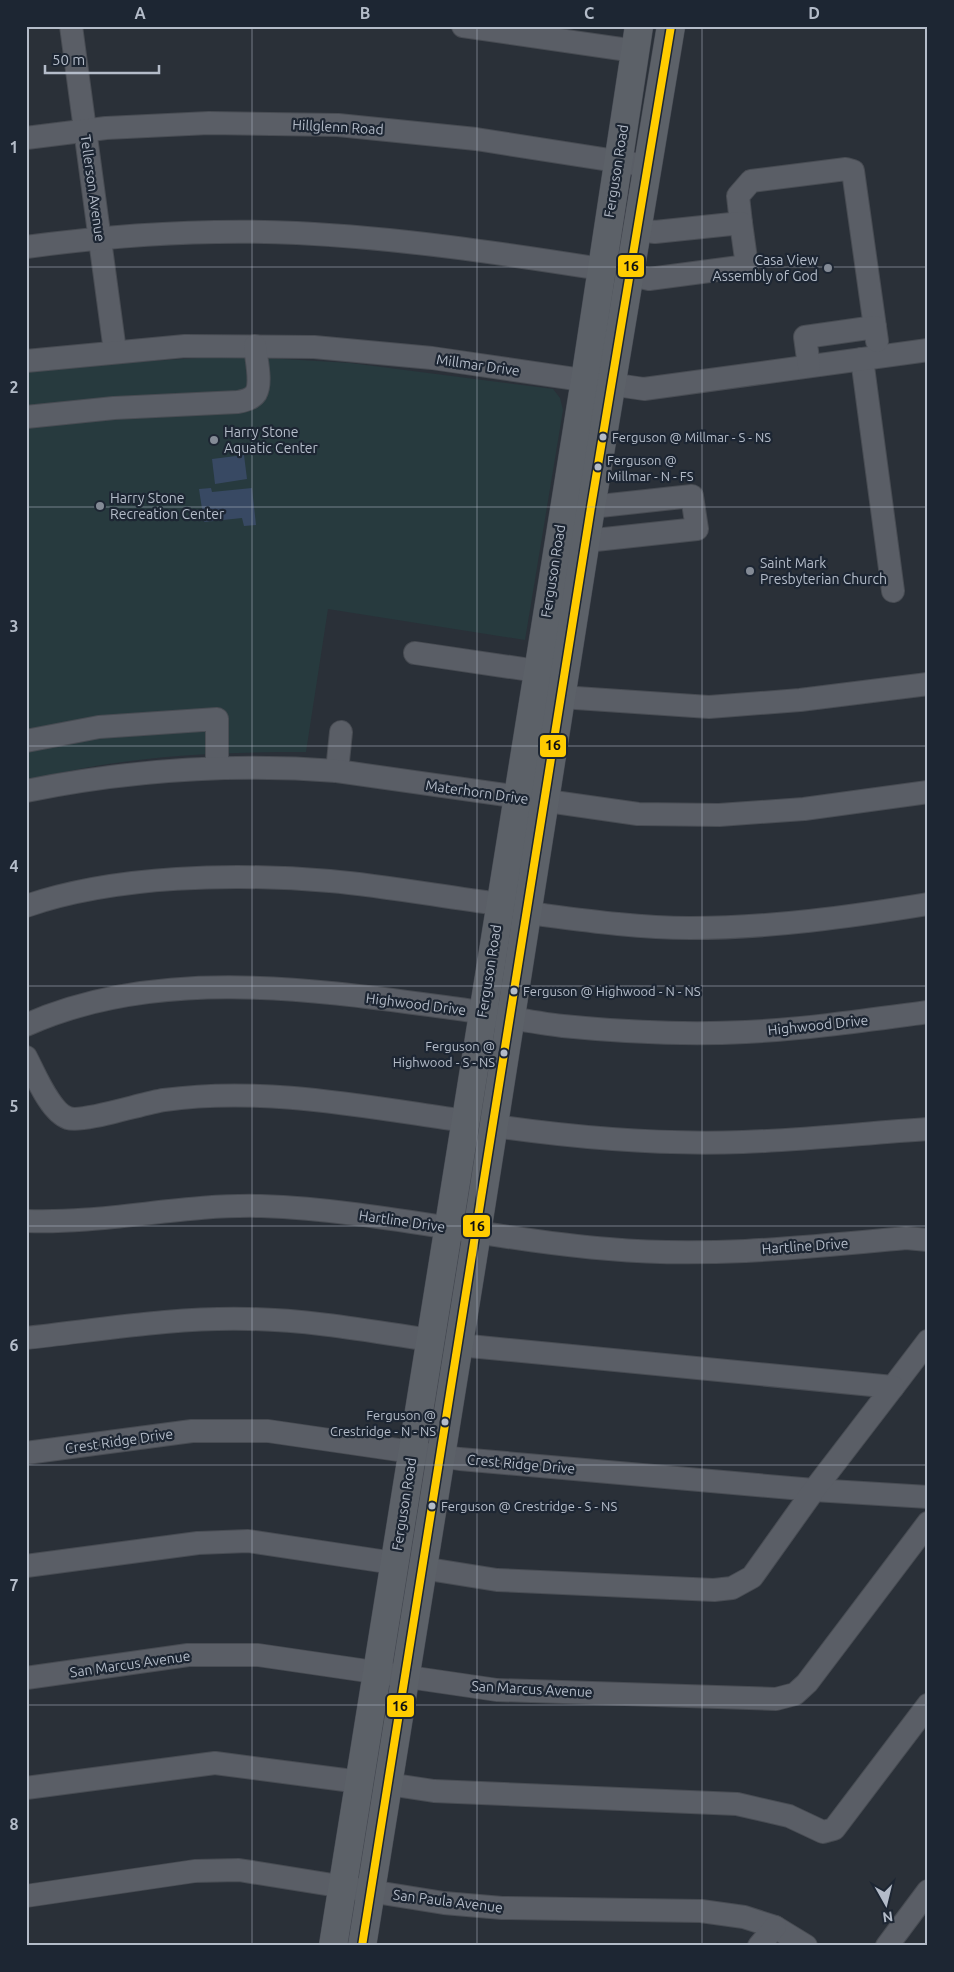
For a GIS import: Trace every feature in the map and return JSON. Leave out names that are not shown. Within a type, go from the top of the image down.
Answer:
[{"type":"main road","name":"Ferguson Road","points":[[362,1946],[439,1456],[459,1345],[528,913],[591,507],[671,26]]},
{"type":"main road","name":"Ferguson Road","points":[[333,1946],[449,1228],[499,904],[518,798],[585,380],[637,39]]},
{"type":"street","name":"Tellerson Avenue","points":[[71,26],[115,351]]},
{"type":"street","points":[[463,26],[637,39]]},
{"type":"street","name":"Hillglenn Road","points":[[26,138],[86,130],[209,123],[338,125],[476,139],[648,166]]},
{"type":"street","points":[[631,275],[649,279],[747,266],[738,196],[751,182],[846,169],[853,171],[875,326],[871,358],[893,591]]},
{"type":"street","points":[[638,230],[655,232],[741,222]]},
{"type":"street","points":[[26,247],[100,237],[296,233],[462,248],[601,268]]},
{"type":"street","points":[[808,366],[806,337],[875,326]]},
{"type":"street","name":"Millmar Drive","points":[[26,361],[115,351],[185,346],[314,347],[432,358],[644,389],[928,350]]},
{"type":"street","points":[[26,417],[114,408],[238,402],[249,399],[255,394],[258,385],[255,346]]},
{"type":"street","points":[[586,541],[697,529],[692,496],[591,507]]},
{"type":"street","points":[[415,654],[537,671]]},
{"type":"street","points":[[562,697],[709,707],[800,700],[928,684]]},
{"type":"street","points":[[26,741],[98,727],[217,719],[217,767]]},
{"type":"street","points":[[337,771],[341,732]]},
{"type":"street","name":"Materhorn Drive","points":[[26,791],[86,779],[158,771],[217,767],[291,768],[337,771],[638,814],[719,816],[804,809],[928,792]]},
{"type":"street","points":[[26,906],[117,884],[188,879],[330,881],[499,904]]},
{"type":"street","points":[[528,913],[619,925],[689,928],[814,921],[928,904]]},
{"type":"street","name":"Highwood Drive","points":[[26,1025],[51,1014],[100,1000],[187,990],[260,988],[336,994],[511,1017],[561,1026],[646,1032],[746,1032],[928,1012]]},
{"type":"street","points":[[26,1057],[56,1112],[68,1118],[82,1119],[133,1105],[165,1100],[235,1095],[306,1099],[465,1121]]},
{"type":"street","points":[[494,1126],[563,1136],[646,1142],[742,1142],[928,1129]]},
{"type":"street","name":"Hartline Drive","points":[[26,1221],[54,1222],[201,1207],[260,1206],[321,1210],[610,1250],[673,1252],[777,1250],[906,1238],[928,1240]]},
{"type":"street","points":[[26,1338],[174,1322],[248,1319],[288,1320],[430,1340]]},
{"type":"street","points":[[422,1568],[498,1580],[714,1590],[732,1588],[752,1577],[814,1490],[928,1341]]},
{"type":"street","points":[[459,1345],[893,1387]]},
{"type":"street","name":"Crest Ridge Drive","points":[[26,1453],[150,1436],[228,1429],[268,1431],[439,1456],[814,1490],[928,1497]]},
{"type":"street","name":"San Marcus Avenue","points":[[26,1678],[188,1655],[258,1655],[377,1674],[497,1690],[776,1699],[795,1694],[807,1683],[928,1523]]},
{"type":"street","points":[[26,1566],[198,1543],[248,1541],[394,1563]]},
{"type":"street","points":[[388,1784],[434,1791],[737,1804],[789,1816],[823,1832],[834,1829],[928,1704]]},
{"type":"street","points":[[26,1788],[215,1764],[360,1782]]},
{"type":"street","name":"San Paula Avenue","points":[[26,1896],[204,1871],[239,1870],[444,1903],[502,1908],[701,1911],[744,1917],[775,1928],[806,1946]]},
{"type":"street","points":[[887,1946],[928,1891]]},
{"type":"street","points":[[759,1946],[775,1928]]},
{"type":"green space","points":[[232,356],[350,363],[553,389],[560,398],[563,410],[525,640],[328,609],[306,752],[235,753],[165,757],[96,766],[26,781],[26,372],[103,364]]},
{"type":"water","points":[[244,455],[247,479],[215,484],[212,459]]},
{"type":"water","points":[[211,488],[212,492],[252,488],[256,525],[244,526],[242,518],[204,522],[199,489]]},
{"type":"transit line","name":"16","points":[[362,1946],[591,507],[671,26]]},
{"type":"place","name":"Casa View Assembly of God","points":[[828,268]]},
{"type":"place","name":"Ferguson @ Millmar - S - NS","points":[[603,437]]},
{"type":"place","name":"Harry Stone Aquatic Center","points":[[214,440]]},
{"type":"place","name":"Ferguson @ Millmar - N - FS","points":[[598,467]]},
{"type":"place","name":"Harry Stone Recreation Center","points":[[100,506]]},
{"type":"place","name":"Saint Mark Presbyterian Church","points":[[750,571]]},
{"type":"place","name":"Ferguson @ Highwood - N - NS","points":[[514,991]]},
{"type":"place","name":"Ferguson @ Highwood - S - NS","points":[[504,1053]]},
{"type":"place","name":"Ferguson @ Crestridge - N - NS","points":[[445,1422]]},
{"type":"place","name":"Ferguson @ Crestridge - S - NS","points":[[432,1506]]}]
